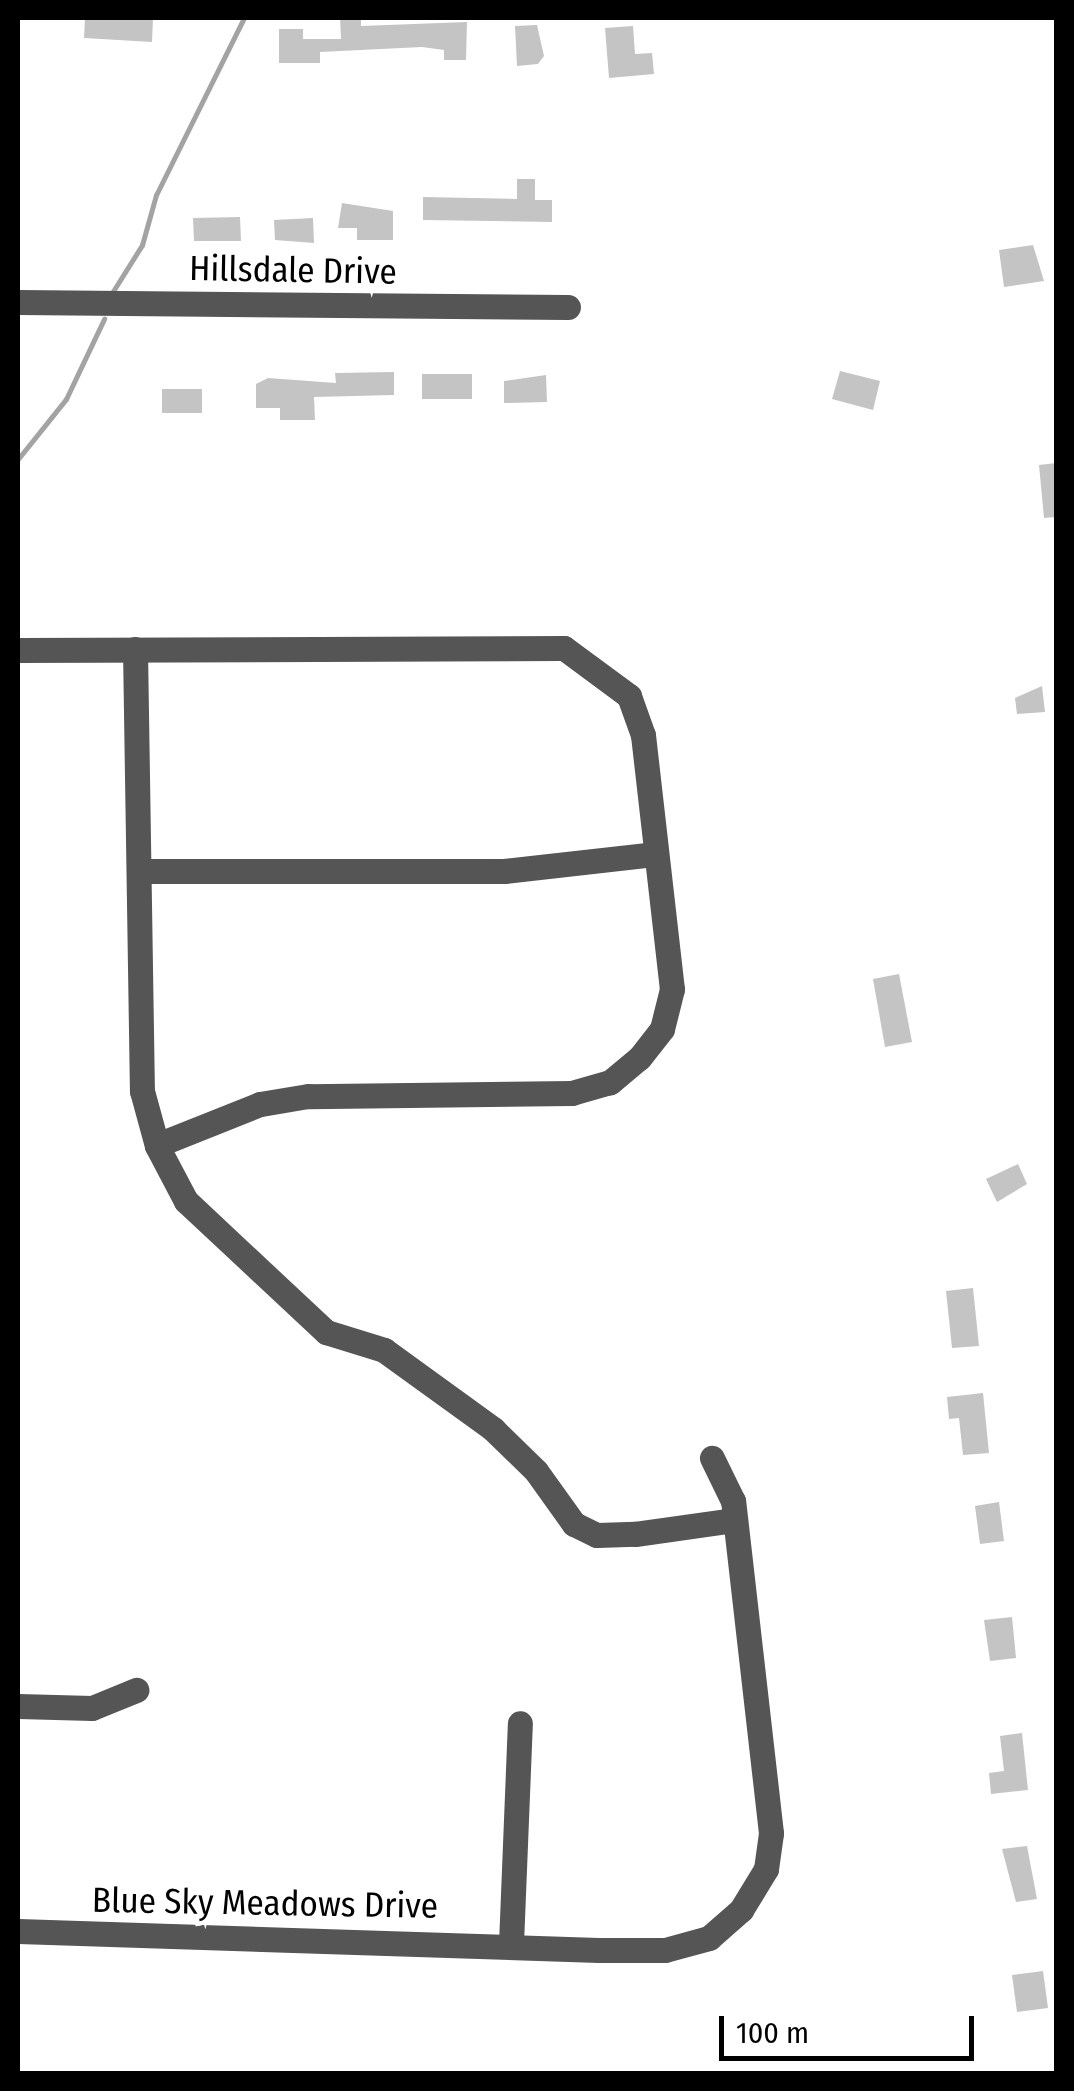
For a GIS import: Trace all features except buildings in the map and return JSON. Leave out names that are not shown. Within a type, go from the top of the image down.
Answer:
[{"type":"street","name":"Hillsdale Drive","points":[[18,302],[568,307]]},
{"type":"street","points":[[18,650],[564,648],[628,696],[643,735],[672,989],[662,1028],[610,1082],[572,1094],[308,1096],[260,1104],[157,1144]]},
{"type":"street","points":[[136,649],[142,1091],[157,1144],[186,1200],[326,1332],[384,1350],[430,1378],[536,1470],[574,1524],[597,1535],[735,1520]]},
{"type":"street","points":[[139,872],[504,871],[656,854]]},
{"type":"street","name":"Blue Sky Meadows Drive","points":[[18,1931],[665,1950],[710,1938],[741,1910],[766,1870],[771,1832],[735,1520],[712,1458]]},
{"type":"street","points":[[18,1706],[92,1708],[136,1690]]},
{"type":"street","points":[[511,1944],[520,1723]]},
{"type":"waterway","points":[[110,296],[142,245],[156,195],[244,18]]},
{"type":"waterway","points":[[18,459],[66,399],[104,319]]}]
